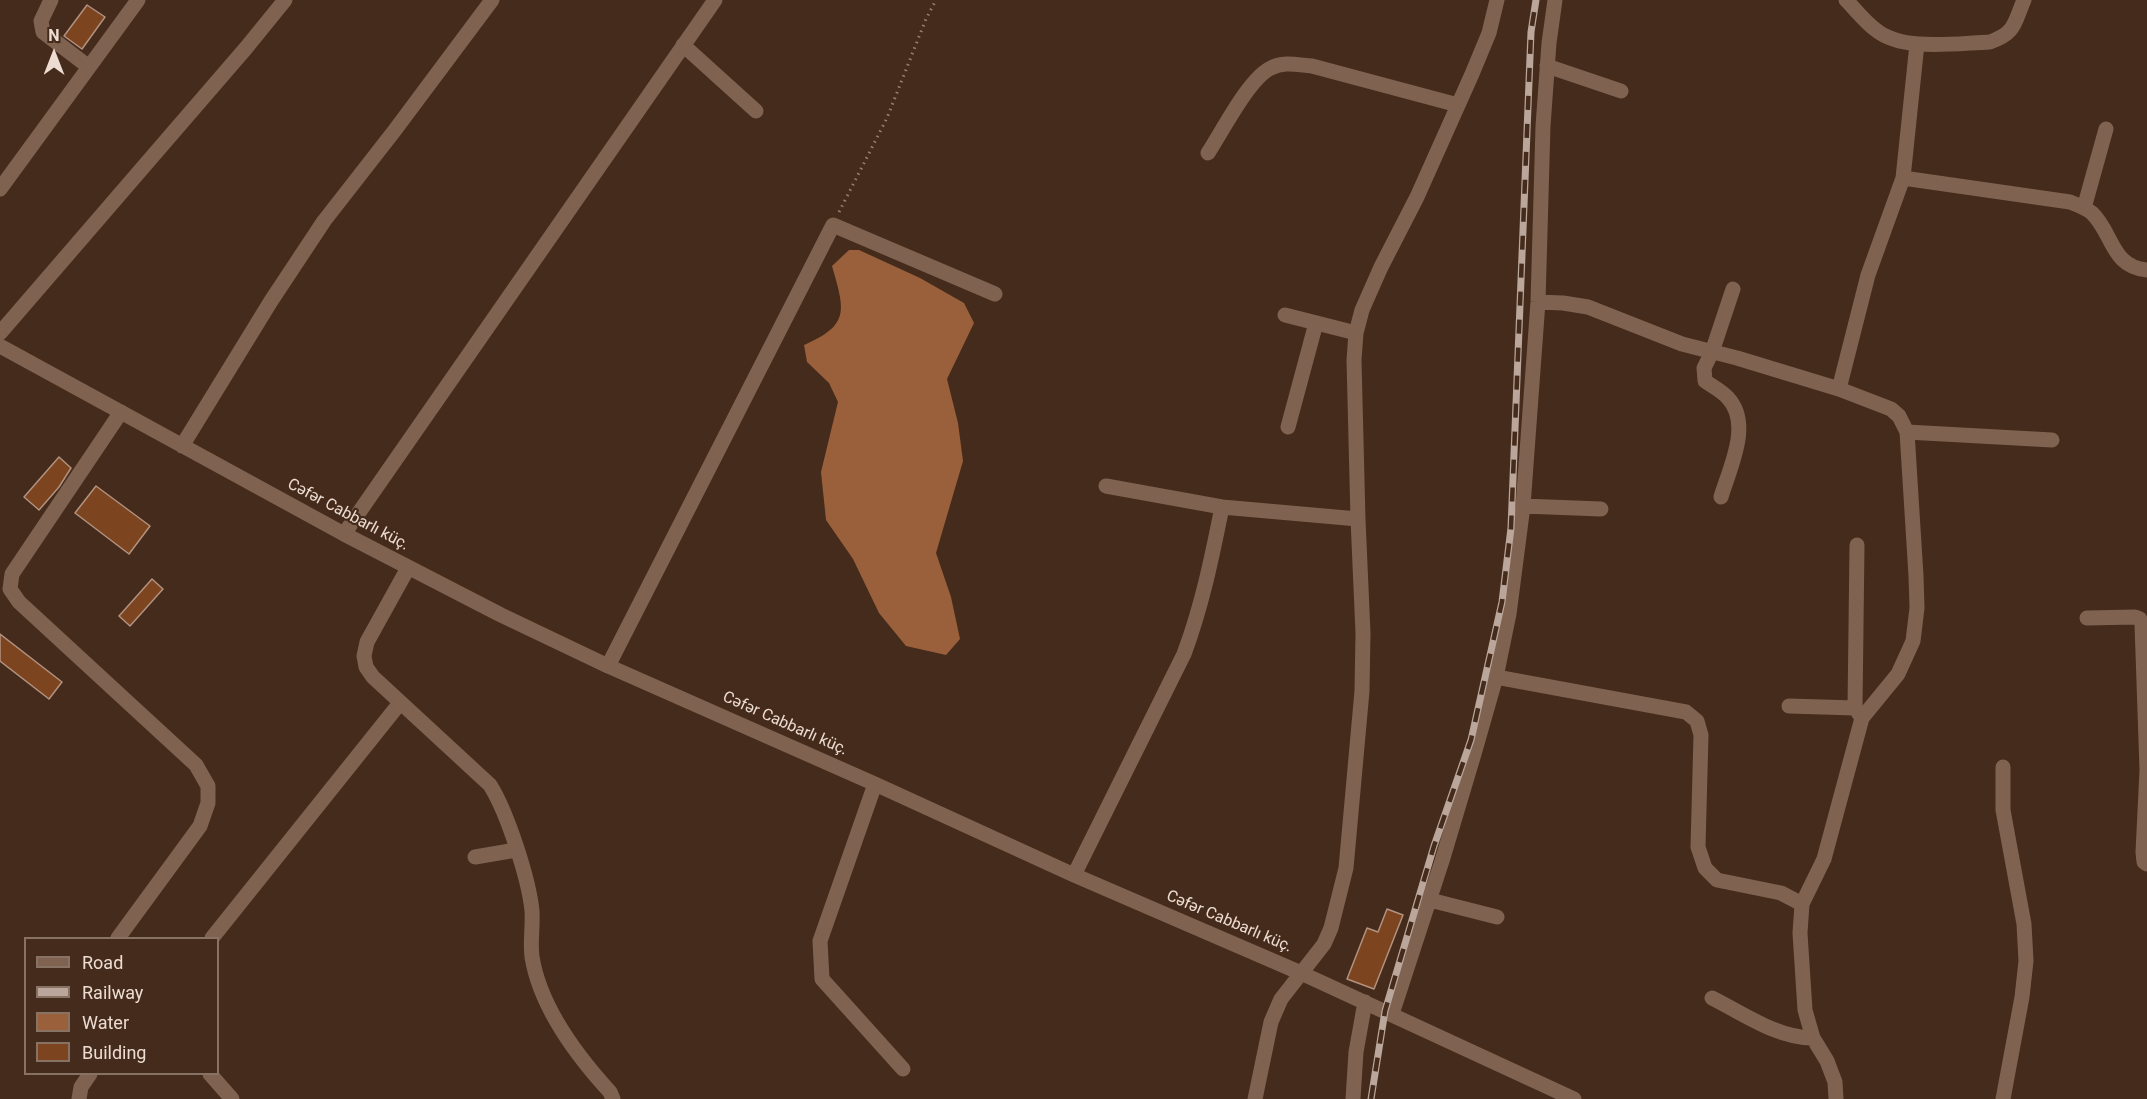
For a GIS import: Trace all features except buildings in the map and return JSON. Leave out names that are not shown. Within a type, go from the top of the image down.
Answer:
[{"type":"street","points":[[51,0],[41,21],[43,32],[89,67]]},
{"type":"street","points":[[0,189],[138,0]]},
{"type":"street","points":[[0,333],[285,0]]},
{"type":"street","points":[[182,446],[271,301],[324,221],[492,0]]},
{"type":"street","points":[[344,534],[714,0]]},
{"type":"street","points":[[1255,1099],[1271,1022],[1281,999],[1324,944],[1331,928],[1346,868],[1362,691],[1363,633],[1354,360],[1356,333],[1362,310],[1381,267],[1417,197],[1489,33],[1497,0]]},
{"type":"street","points":[[1392,1014],[1430,900],[1496,676],[1509,614],[1523,506],[1538,302],[1543,126],[1555,0]]},
{"type":"street","points":[[1846,0],[1877,32],[1900,42],[1917,44],[1990,42],[2001,38],[2010,33],[2024,0]]},
{"type":"street","points":[[1839,388],[1868,275],[1903,178],[1917,44]]},
{"type":"street","points":[[683,45],[756,111]]},
{"type":"street","points":[[1208,153],[1257,78],[1271,67],[1287,63],[1312,66],[1458,105]]},
{"type":"street","points":[[1547,66],[1621,91]]},
{"type":"street","points":[[2084,208],[2106,129]]},
{"type":"street","points":[[1903,178],[2070,202],[2093,214],[2128,266],[2147,270]]},
{"type":"street","points":[[608,666],[833,225],[995,294]]},
{"type":"street","points":[[1721,497],[1739,436],[1739,417],[1728,398],[1705,381],[1704,368],[1712,352],[1733,289]]},
{"type":"street","points":[[1538,302],[1588,307],[1682,344],[1839,388],[1891,409],[1899,416],[1907,432],[1916,576],[1917,608],[1913,641],[1898,674],[1859,713]]},
{"type":"street","points":[[1285,315],[1356,333]]},
{"type":"street","points":[[1288,427],[1316,323]]},
{"type":"street","name":"Cəfər Cabbarlı küç.","points":[[0,346],[408,568],[608,666],[1074,875],[1301,973],[1574,1099]]},
{"type":"street","points":[[119,937],[200,826],[208,803],[208,786],[196,765],[19,602],[10,589],[12,574],[121,412]]},
{"type":"street","points":[[1907,432],[2052,440]]},
{"type":"street","points":[[1106,486],[1222,507],[1358,519]]},
{"type":"street","points":[[1523,506],[1601,509]]},
{"type":"street","points":[[1074,875],[1184,654],[1197,620],[1207,582],[1222,507]]},
{"type":"street","points":[[1836,1099],[1835,1082],[1827,1061],[1813,1038],[1804,1010],[1800,933],[1802,904],[1824,859],[1859,713],[1857,545]]},
{"type":"street","points":[[408,568],[367,642],[364,656],[366,667],[400,703],[490,785],[500,801],[531,902],[532,956],[538,981],[574,1051],[610,1092],[613,1099]]},
{"type":"street","points":[[2087,618],[2135,617],[2140,619],[2142,624],[2147,770],[2143,852],[2144,862],[2147,864]]},
{"type":"street","points":[[1496,676],[1686,712],[1697,721],[1701,735],[1698,847],[1705,868],[1717,880],[1781,893],[1802,904]]},
{"type":"street","points":[[214,937],[400,703]]},
{"type":"street","points":[[1789,706],[1859,713]]},
{"type":"street","points":[[2003,1099],[2022,997],[2026,961],[2024,924],[2004,810],[2004,766]]},
{"type":"street","points":[[875,784],[820,941],[822,979],[903,1069]]},
{"type":"street","points":[[475,856],[516,850]]},
{"type":"street","points":[[1430,900],[1497,917]]},
{"type":"street","points":[[1712,998],[1781,1034],[1813,1038]]},
{"type":"street","points":[[1353,1099],[1356,1052],[1365,1002]]},
{"type":"street","points":[[79,1099],[81,1087],[89,1075]]},
{"type":"street","points":[[211,1075],[232,1099]]},
{"type":"path","points":[[833,225],[876,143],[926,19],[936,0]]},
{"type":"water","points":[[849,250],[859,250],[920,278],[964,303],[974,323],[947,379],[958,423],[963,461],[936,553],[951,597],[960,639],[946,655],[906,646],[879,613],[853,559],[826,520],[821,472],[838,402],[829,383],[807,362],[804,345],[830,331],[837,323],[841,305],[832,266]]},
{"type":"railway","points":[[1371,1099],[1385,1011],[1434,846],[1471,740],[1502,602],[1511,528],[1531,32],[1536,0]]}]
